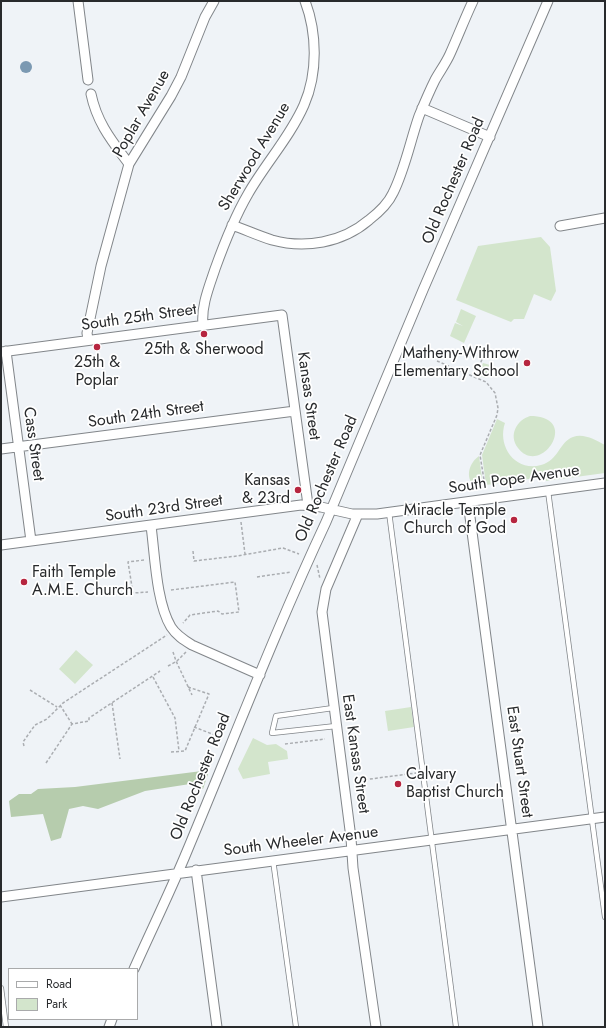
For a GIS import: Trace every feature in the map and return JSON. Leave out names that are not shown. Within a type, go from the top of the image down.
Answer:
[{"type":"street","points":[[78,1],[88,80]]},
{"type":"street","name":"Poplar Avenue","points":[[88,340],[87,333],[101,266],[129,164],[181,77],[205,17],[214,1]]},
{"type":"street","name":"Sherwood Avenue","points":[[203,325],[202,314],[209,288],[232,225],[248,194],[287,134],[304,104],[312,72],[314,44],[311,15],[306,1]]},
{"type":"street","points":[[232,225],[271,240],[310,244],[340,237],[364,225],[383,207],[392,195],[403,170],[414,130],[422,108],[435,80],[450,54],[473,1]]},
{"type":"street","name":"Old Rochester Road","points":[[134,968],[184,858],[260,674],[548,1]]},
{"type":"street","points":[[91,94],[97,116],[107,134],[129,164]]},
{"type":"street","points":[[422,108],[490,136]]},
{"type":"street","points":[[560,226],[605,218]]},
{"type":"street","name":"South 25th Street","points":[[3,352],[282,315]]},
{"type":"street","name":"Kansas Street","points":[[282,315],[308,505]]},
{"type":"street","name":"Cass Street","points":[[3,352],[31,541]]},
{"type":"street","name":"South 24th Street","points":[[1,449],[295,411]]},
{"type":"street","name":"South Pope Avenue","points":[[331,509],[358,514],[389,512],[605,483]]},
{"type":"street","name":"East Stuart Street","points":[[468,502],[538,1027]]},
{"type":"street","name":"South 23rd Street","points":[[1,545],[308,505],[331,509]]},
{"type":"street","name":"East Kansas Street","points":[[358,514],[326,589],[322,612],[353,868],[376,1027]]},
{"type":"street","points":[[151,526],[162,606],[172,628],[183,639],[260,674]]},
{"type":"street","name":"South Wheeler Avenue","points":[[1,896],[605,816]]},
{"type":"street","points":[[196,870],[217,1027]]},
{"type":"lane","points":[[548,491],[605,917]]},
{"type":"lane","points":[[389,512],[456,1027]]},
{"type":"lane","points":[[552,516],[557,515]]},
{"type":"lane","points":[[333,708],[276,716],[272,733],[336,726]]},
{"type":"lane","points":[[273,860],[296,1027]]},
{"type":"lane","points":[[1,988],[6,1027]]},
{"type":"path","points":[[475,376],[483,357]]},
{"type":"path","points":[[437,360],[486,382],[491,387],[497,400],[497,415],[480,455],[485,486]]},
{"type":"path","points":[[240,520],[245,555]]},
{"type":"path","points":[[193,550],[194,561],[245,555],[283,548],[299,554]]},
{"type":"path","points":[[144,560],[128,562],[133,593],[148,592]]},
{"type":"path","points":[[315,561],[321,580]]},
{"type":"path","points":[[257,577],[291,572]]},
{"type":"path","points":[[170,590],[235,582],[239,612],[222,614],[218,611],[190,615],[183,623]]},
{"type":"path","points":[[24,746],[23,742],[35,725],[47,719],[60,704],[168,634]]},
{"type":"path","points":[[168,666],[188,650]]},
{"type":"path","points":[[173,652],[192,695]]},
{"type":"path","points":[[46,763],[72,724],[89,721],[89,718],[160,671]]},
{"type":"path","points":[[153,676],[175,718],[179,751]]},
{"type":"path","points":[[171,752],[185,751],[209,694],[188,687]]},
{"type":"path","points":[[30,690],[57,707]]},
{"type":"path","points":[[112,703],[120,759]]},
{"type":"path","points":[[60,704],[72,724]]},
{"type":"path","points":[[194,727],[220,737]]},
{"type":"path","points":[[285,744],[325,739]]},
{"type":"path","points":[[355,781],[416,773]]},
{"type":"green space","points":[[541,237],[550,247],[556,291],[551,301],[534,294],[524,319],[514,319],[511,322],[456,300],[478,246]]},
{"type":"green space","points":[[461,309],[476,316],[464,343],[450,336],[455,323],[463,326],[456,322]]},
{"type":"green space","points":[[483,363],[490,365],[485,378],[478,375]]},
{"type":"green space","points":[[530,416],[545,419],[553,425],[555,434],[552,443],[546,451],[537,456],[527,455],[518,448],[514,438],[515,429],[518,424]]},
{"type":"green space","points":[[497,419],[505,423],[503,432],[506,448],[516,461],[523,465],[532,466],[547,463],[568,439],[581,436],[605,445],[605,473],[546,481],[543,477],[486,485],[482,455]]},
{"type":"green space","points":[[479,456],[483,485],[474,486],[471,482],[469,470],[473,462]]},
{"type":"green space","points":[[76,650],[93,665],[75,684],[59,669]]},
{"type":"green space","points":[[411,707],[414,727],[388,731],[385,711]]},
{"type":"green space","points":[[253,738],[267,745],[276,744],[287,751],[288,759],[268,762],[270,774],[243,779],[238,769]]},
{"type":"green space","points":[[202,771],[208,774],[203,789],[190,784],[145,791],[98,809],[83,806],[69,809],[61,838],[51,841],[43,814],[11,817],[9,801],[19,794],[31,794],[38,789],[75,787]]},
{"type":"water","points":[[26,61],[30,63],[32,67],[30,71],[26,73],[22,71],[20,67],[22,63]]},
{"type":"place","name":"25th & Sherwood","points":[[204,334]]},
{"type":"place","name":"25th & Poplar","points":[[97,347]]},
{"type":"place","name":"Matheny-Withrow Elementary School","points":[[527,363]]},
{"type":"place","name":"Kansas & 23rd","points":[[298,490]]},
{"type":"place","name":"Miracle Temple Church of God","points":[[514,520]]},
{"type":"place","name":"Faith Temple A.M.E. Church","points":[[24,582]]},
{"type":"place","name":"Calvary Baptist Church","points":[[398,784]]}]
